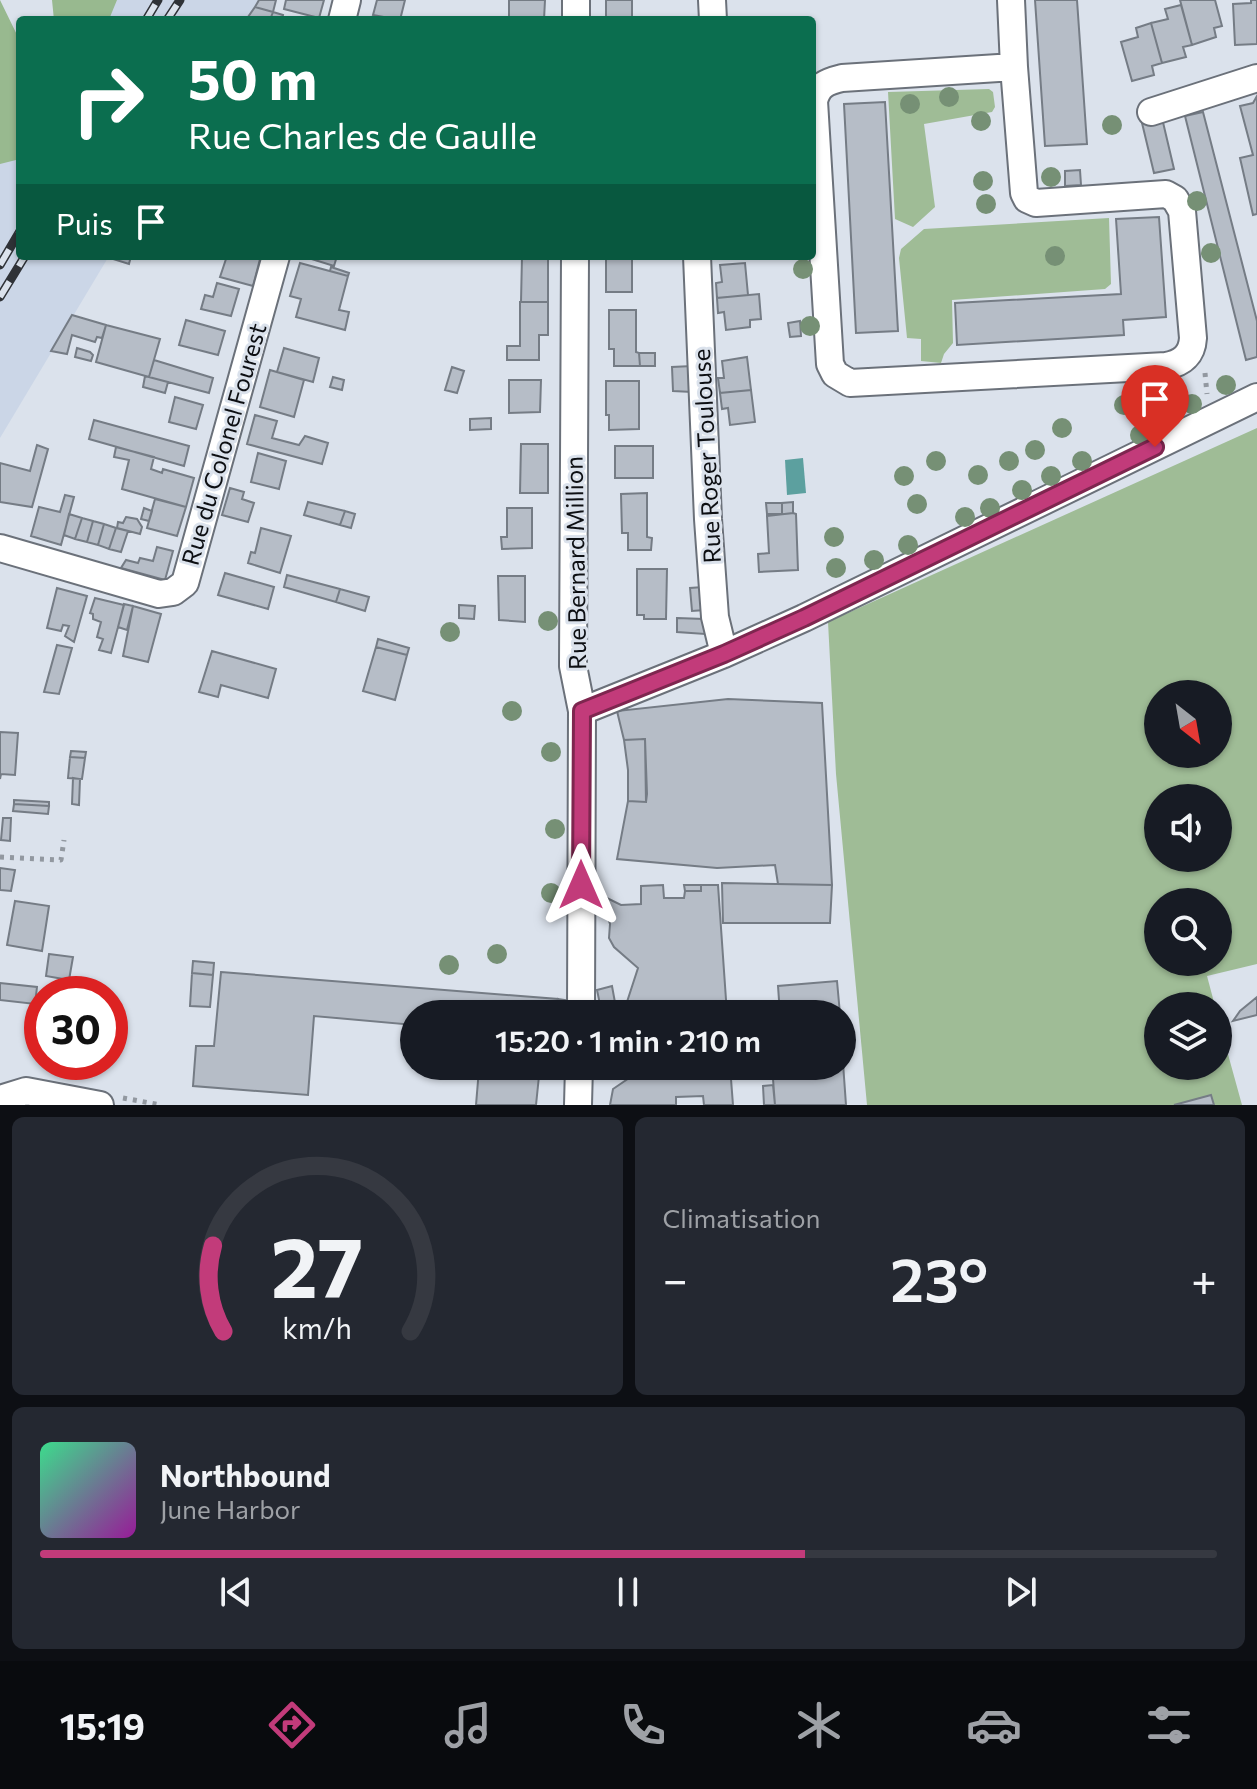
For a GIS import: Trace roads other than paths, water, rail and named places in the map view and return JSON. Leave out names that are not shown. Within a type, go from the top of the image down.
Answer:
[{"type":"street","points":[[816,134],[830,364],[842,379],[850,383],[1166,366],[1180,361],[1189,354],[1193,338],[1182,211],[1175,199],[1166,194],[1048,204],[1027,199],[1023,188],[1011,0]]},
{"type":"street","points":[[816,94],[829,81],[842,78],[1014,67]]},
{"type":"street","points":[[1151,112],[1257,78]]},
{"type":"street","name":"Rue du Colonel Fourest","points":[[0,548],[159,594],[173,592],[185,583],[275,260]]},
{"type":"street","name":"Rue Bernard Million","points":[[575,260],[573,666],[582,711],[581,1000]]},
{"type":"street","name":"Rue Roger Toulouse","points":[[697,260],[708,519],[715,617],[724,654]]},
{"type":"street","points":[[582,711],[724,654],[1257,397]]},
{"type":"street","points":[[578,1105],[579,1080]]},
{"type":"street","points":[[0,1099],[26,1091],[100,1105]]},
{"type":"railway","points":[[148,16],[158,0]]},
{"type":"railway","points":[[170,16],[180,0]]},
{"type":"railway","points":[[0,265],[16,238]]},
{"type":"railway","points":[[0,297],[23,260]]}]
